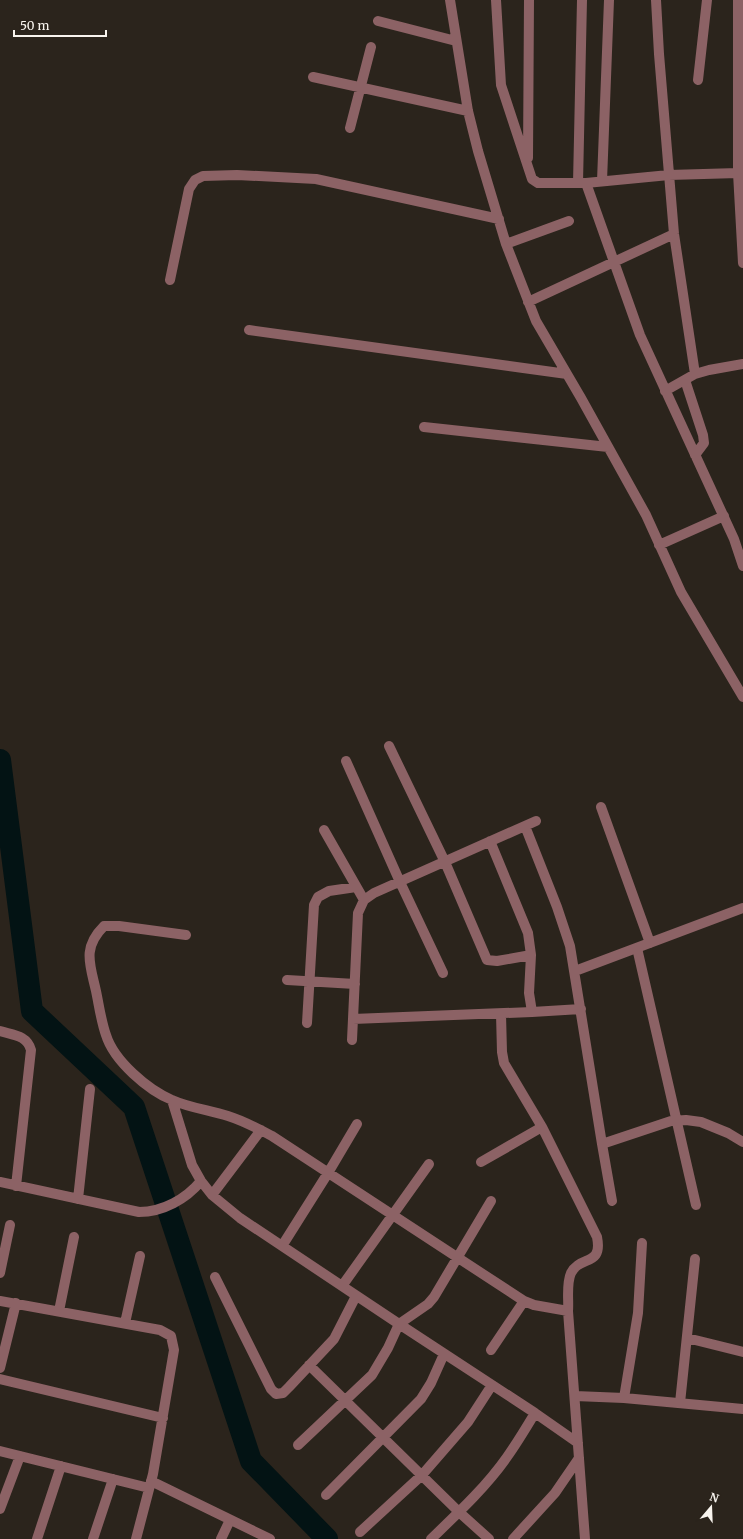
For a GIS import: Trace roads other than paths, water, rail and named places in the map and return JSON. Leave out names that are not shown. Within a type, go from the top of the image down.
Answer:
[{"type":"street","points":[[450,0],[468,111],[478,151],[506,244],[528,302],[536,321],[646,515],[681,592],[743,697]]},
{"type":"street","points":[[496,0],[501,85],[532,180],[538,183],[582,183],[669,175],[738,173]]},
{"type":"street","points":[[528,168],[529,0]]},
{"type":"street","points":[[582,0],[582,183],[640,335],[724,516],[743,566]]},
{"type":"street","points":[[602,181],[609,0]]},
{"type":"street","points":[[656,0],[674,234],[695,374]]},
{"type":"street","points":[[698,80],[707,0]]},
{"type":"street","points":[[738,0],[738,173],[743,263]]},
{"type":"street","points":[[378,21],[456,41]]},
{"type":"street","points":[[350,128],[371,47]]},
{"type":"street","points":[[313,77],[468,111]]},
{"type":"street","points":[[170,280],[189,189],[195,180],[203,176],[237,175],[316,179],[499,219]]},
{"type":"street","points":[[506,244],[570,221]]},
{"type":"street","points":[[528,302],[674,234]]},
{"type":"street","points":[[250,330],[567,374]]},
{"type":"street","points":[[665,391],[695,374],[743,364]]},
{"type":"street","points":[[685,380],[703,435],[704,443],[695,455]]},
{"type":"street","points":[[424,427],[608,447]]},
{"type":"street","points":[[659,545],[724,516]]},
{"type":"street","points":[[389,746],[445,862],[487,960],[497,961],[531,955]]},
{"type":"street","points":[[346,761],[400,882],[443,973]]},
{"type":"street","points":[[601,807],[650,943]]},
{"type":"street","points":[[352,1040],[358,913],[364,900],[400,882],[536,821]]},
{"type":"street","points":[[525,826],[565,928],[575,971],[612,1201]]},
{"type":"street","points":[[324,830],[364,900]]},
{"type":"street","points":[[490,841],[528,934],[531,955],[529,993],[532,1012]]},
{"type":"street","points":[[307,1022],[314,906],[318,897],[329,891],[356,887]]},
{"type":"street","points":[[575,971],[743,908]]},
{"type":"street","points":[[186,935],[119,926],[104,926],[95,935],[90,946],[89,962],[106,1036],[116,1053],[132,1073],[150,1087],[172,1100],[246,1122],[261,1130],[524,1301],[534,1305],[568,1311]]},
{"type":"street","points":[[637,948],[696,1205]]},
{"type":"street","points":[[287,980],[355,984]]},
{"type":"street","points":[[353,1019],[501,1014],[581,1009]]},
{"type":"street","points":[[501,1014],[502,1052],[504,1063],[542,1127],[597,1237],[598,1243],[597,1255],[580,1265],[571,1273],[569,1283],[568,1311],[585,1539]]},
{"type":"street","points":[[0,1031],[24,1038],[29,1043],[31,1050],[16,1186]]},
{"type":"street","points":[[78,1199],[90,1089]]},
{"type":"street","points":[[172,1100],[192,1165],[201,1181],[212,1195],[240,1218],[578,1443]]},
{"type":"street","points":[[602,1144],[676,1121],[686,1120],[701,1122],[728,1133],[743,1142]]},
{"type":"street","points":[[282,1246],[357,1124]]},
{"type":"street","points":[[480,1162],[542,1127]]},
{"type":"street","points":[[212,1195],[261,1130]]},
{"type":"street","points":[[342,1286],[429,1164]]},
{"type":"street","points":[[0,1182],[139,1212],[156,1210],[186,1197],[201,1181]]},
{"type":"street","points":[[298,1445],[372,1375],[388,1348],[399,1324],[428,1304],[458,1258],[491,1201]]},
{"type":"street","points":[[0,1273],[10,1225]]},
{"type":"street","points":[[59,1311],[74,1237]]},
{"type":"street","points":[[624,1398],[638,1313],[642,1243]]},
{"type":"street","points":[[125,1323],[140,1256]]},
{"type":"street","points":[[680,1403],[695,1260]]},
{"type":"street","points":[[215,1277],[271,1389],[276,1394],[283,1393],[334,1339],[356,1296]]},
{"type":"street","points":[[0,1300],[160,1330],[171,1336],[174,1350],[163,1418],[150,1484],[136,1539]]},
{"type":"street","points":[[491,1350],[524,1301]]},
{"type":"street","points":[[0,1368],[16,1304]]},
{"type":"street","points":[[687,1338],[743,1352]]},
{"type":"street","points":[[326,1495],[421,1399],[431,1384],[444,1354]]},
{"type":"street","points":[[309,1365],[459,1512],[489,1539]]},
{"type":"street","points":[[0,1379],[163,1418]]},
{"type":"street","points":[[360,1532],[422,1475],[468,1422],[492,1385]]},
{"type":"street","points":[[575,1396],[624,1398],[743,1409]]},
{"type":"street","points":[[431,1539],[459,1512],[507,1457],[535,1413]]},
{"type":"street","points":[[0,1451],[113,1479],[150,1484],[270,1539]]},
{"type":"street","points":[[0,1509],[20,1456]]},
{"type":"street","points":[[513,1539],[555,1493],[579,1458]]},
{"type":"street","points":[[38,1539],[61,1466]]},
{"type":"street","points":[[93,1539],[113,1479]]},
{"type":"street","points":[[221,1539],[230,1520]]},
{"type":"waterway","points":[[0,760],[32,1011],[134,1107],[251,1461],[327,1539]]}]
